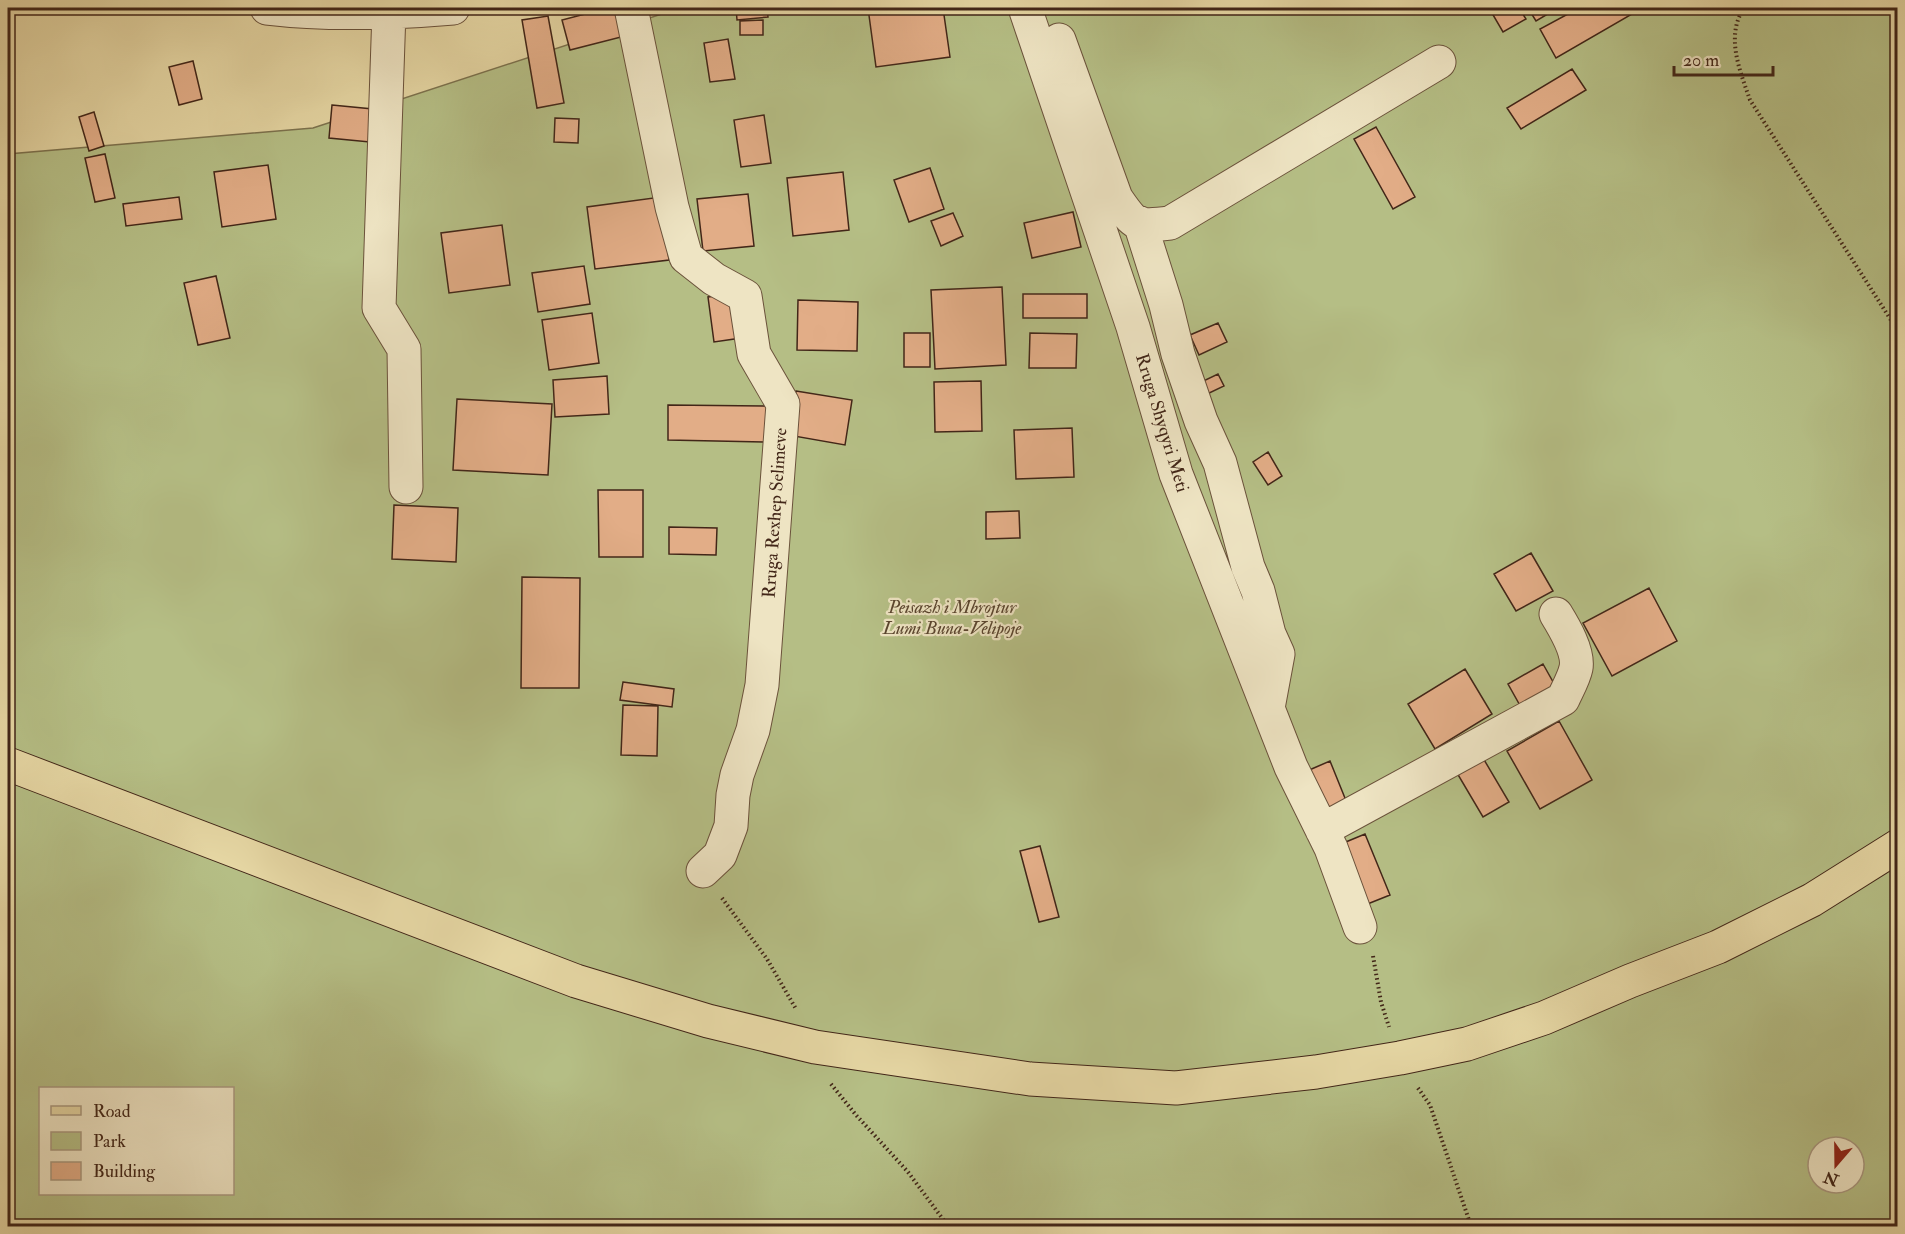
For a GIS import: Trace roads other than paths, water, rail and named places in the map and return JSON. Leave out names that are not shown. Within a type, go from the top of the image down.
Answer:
[{"type":"main road","points":[[8,764],[576,981],[708,1021],[815,1047],[1030,1079],[1176,1088],[1316,1072],[1467,1044],[1544,1018],[1718,947],[1812,900],[1898,846]]},
{"type":"street","points":[[267,8],[410,12],[442,8]]},
{"type":"street","name":"Rruga Rexhep Selimeve","points":[[630,8],[672,207],[686,257],[714,279],[745,296],[754,354],[783,404],[762,685],[753,730],[737,775],[731,826],[720,855],[703,871]]},
{"type":"street","name":"Rruga Shyqyri Meti","points":[[1025,8],[1133,327],[1176,474],[1291,767],[1331,849],[1360,927]]},
{"type":"street","points":[[1047,8],[1116,198],[1132,221],[1150,225],[1170,223],[1439,62]]},
{"type":"street","points":[[389,11],[380,308],[404,349],[406,487]]},
{"type":"street","points":[[1140,223],[1166,304],[1178,354],[1198,413],[1220,463],[1248,567],[1258,591],[1269,634],[1278,654],[1268,708]]},
{"type":"street","points":[[1322,830],[1563,699],[1576,667],[1574,652],[1556,614]]},
{"type":"park label","name":"Peisazh i Mbrojtur Lumi Buna-Velipoje","points":[[952,617]]}]
